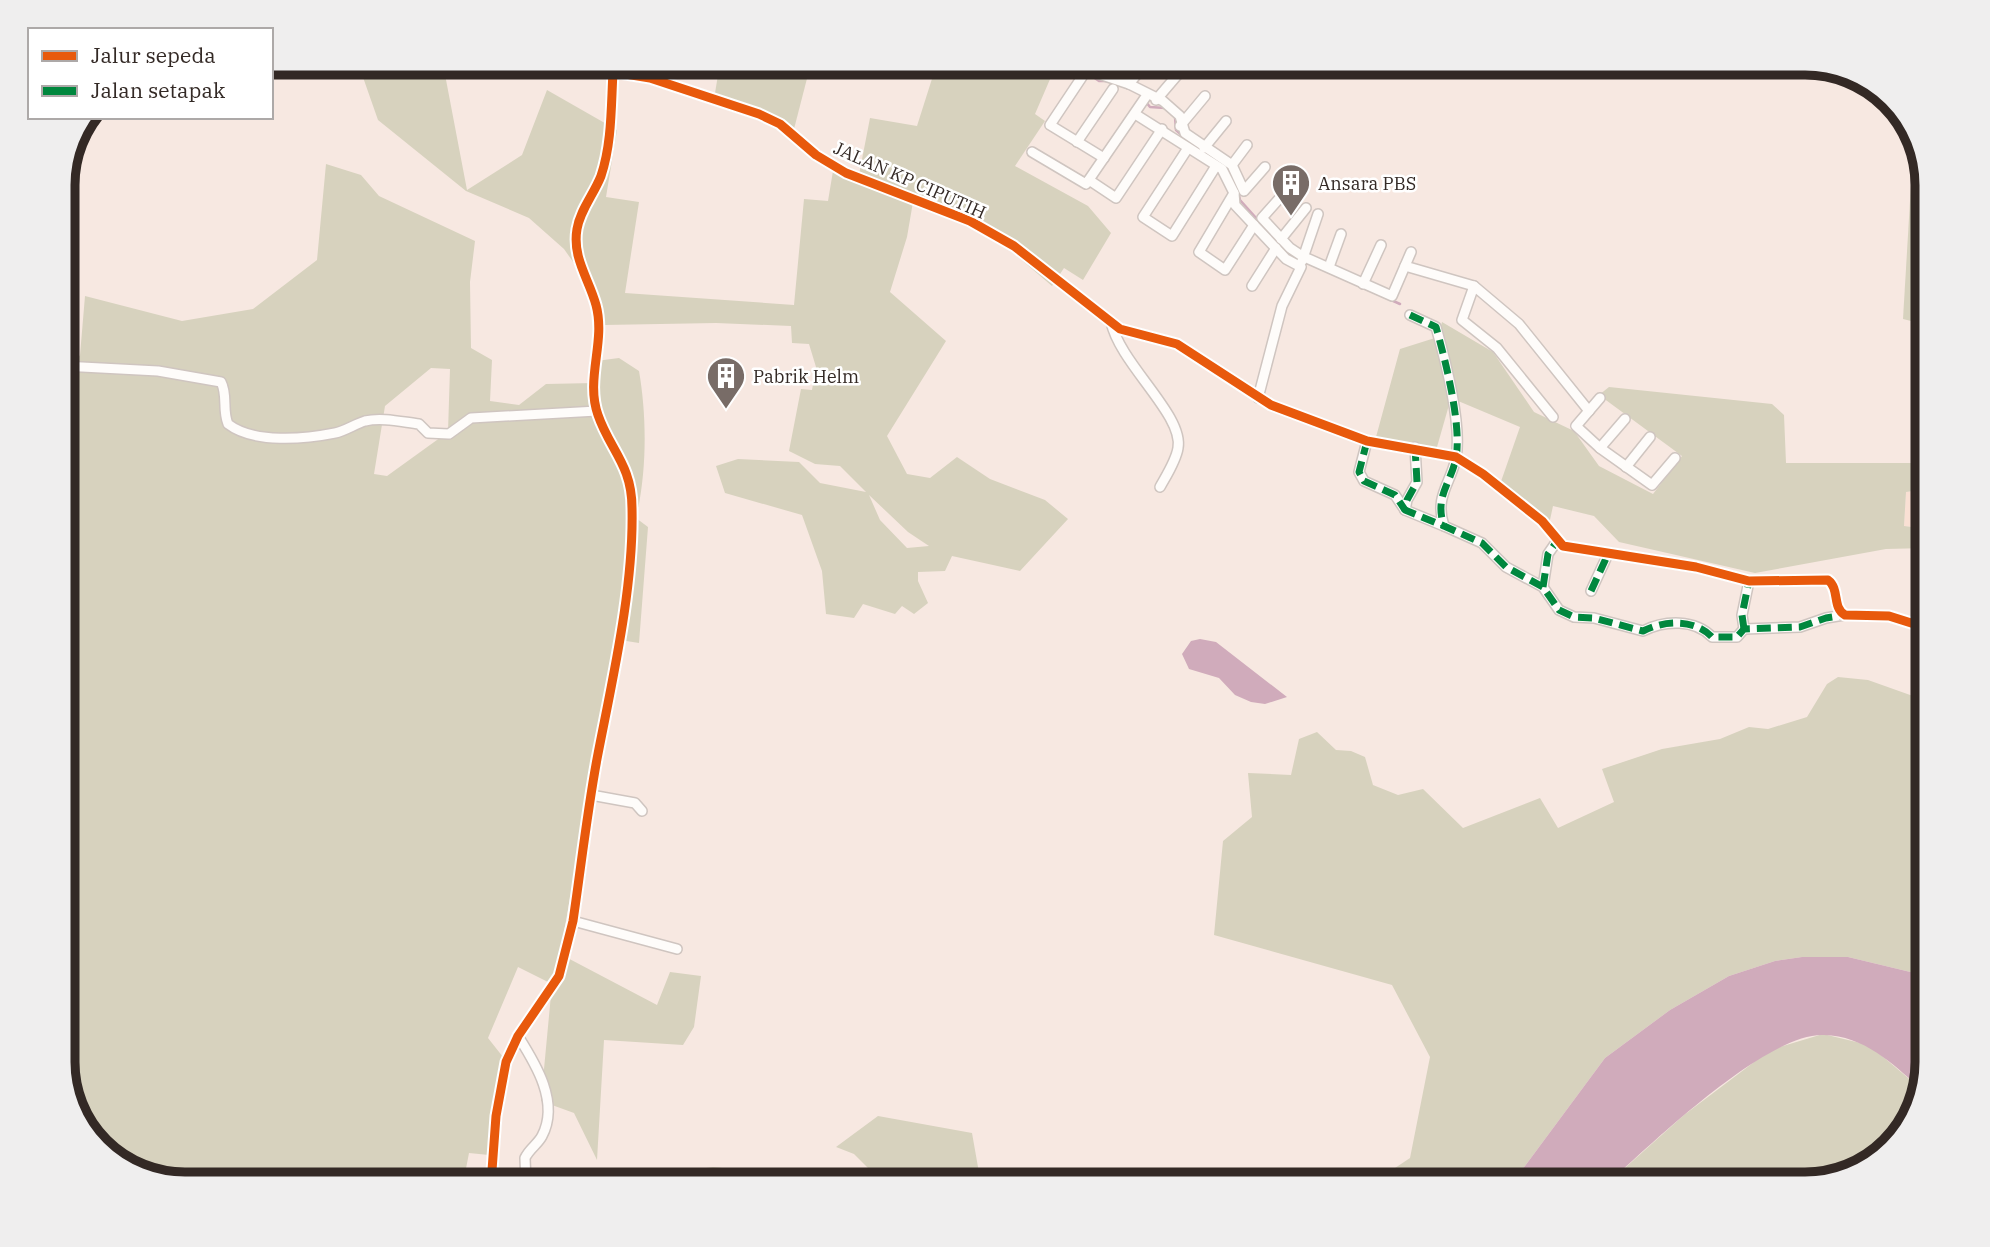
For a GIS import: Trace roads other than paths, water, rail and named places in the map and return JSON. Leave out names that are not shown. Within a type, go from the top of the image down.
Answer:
[{"type":"street","points":[[492,1172],[496,1116],[506,1062],[518,1036],[559,976],[573,921],[591,795],[616,655],[632,508],[624,467],[597,411],[594,374],[600,333],[596,304],[583,276],[577,252],[577,229],[600,177],[609,139],[613,75]]},
{"type":"street","name":"JALAN KP CIPUTIH","points":[[632,75],[650,78],[759,114],[780,124],[816,155],[846,173],[970,221],[1014,246],[1120,329],[1177,344],[1258,398],[1367,441],[1415,447],[1456,457],[1483,474],[1542,521],[1557,541]]},
{"type":"street","points":[[1102,75],[1129,84],[1148,99],[1163,101],[1180,116],[1180,126],[1204,148],[1232,165],[1244,191],[1265,167]]},
{"type":"street","points":[[1129,84],[1136,75]]},
{"type":"street","points":[[1032,152],[1086,184],[1135,114],[1175,75]]},
{"type":"street","points":[[1082,77],[1051,125],[1104,158]]},
{"type":"street","points":[[1077,142],[1113,89]]},
{"type":"street","points":[[1180,126],[1205,96]]},
{"type":"street","points":[[1135,114],[1222,169],[1234,193],[1235,205],[1286,259],[1301,267]]},
{"type":"street","points":[[1204,148],[1226,121]]},
{"type":"street","points":[[1089,180],[1116,198],[1162,129]]},
{"type":"street","points":[[1232,165],[1247,145]]},
{"type":"street","points":[[1188,148],[1143,217],[1172,236],[1216,166]]},
{"type":"street","points":[[1286,191],[1262,218],[1281,239],[1302,256],[1392,296],[1411,252]]},
{"type":"street","points":[[1234,193],[1199,252],[1225,270],[1254,225]]},
{"type":"street","points":[[1281,239],[1306,208]]},
{"type":"street","points":[[1258,398],[1282,306],[1301,267],[1302,256],[1318,214]]},
{"type":"street","points":[[1329,267],[1341,234]]},
{"type":"street","points":[[1363,284],[1381,245]]},
{"type":"street","points":[[1252,286],[1276,248]]},
{"type":"street","points":[[1405,266],[1474,286],[1519,324],[1589,411]]},
{"type":"street","points":[[1474,286],[1462,320],[1497,348],[1553,417]]},
{"type":"street","points":[[1410,315],[1436,327],[1448,369],[1456,457],[1442,490],[1441,518],[1444,526]]},
{"type":"street","points":[[1111,322],[1120,350],[1166,410],[1179,435],[1178,451],[1160,487]]},
{"type":"street","points":[[75,367],[158,371],[221,382],[228,424],[249,434],[293,437],[336,433],[366,421],[380,420],[419,424],[428,433],[449,434],[471,418],[597,411]]},
{"type":"street","points":[[1600,398],[1576,426],[1600,448],[1652,485],[1675,458]]},
{"type":"street","points":[[1600,448],[1625,419]]},
{"type":"street","points":[[1626,467],[1650,437]]},
{"type":"street","points":[[1367,441],[1359,472],[1364,481],[1395,495],[1405,510],[1482,543],[1506,567],[1542,587],[1559,610],[1574,617],[1626,624],[1643,631],[1655,625],[1692,624],[1702,626],[1712,637],[1737,637],[1744,629],[1800,627],[1845,615],[1889,616],[1915,624]]},
{"type":"street","points":[[1405,510],[1406,500],[1417,482],[1415,447]]},
{"type":"street","points":[[1542,587],[1548,554],[1557,541],[1568,548],[1696,567],[1749,581],[1828,580],[1834,587],[1838,609],[1845,615]]},
{"type":"street","points":[[1591,592],[1608,554]]},
{"type":"street","points":[[1744,629],[1742,615],[1749,581]]},
{"type":"street","points":[[591,795],[635,803],[642,811]]},
{"type":"street","points":[[573,921],[677,949]]},
{"type":"street","points":[[518,1036],[540,1070],[548,1109],[542,1136],[525,1158],[526,1172]]},
{"type":"waterway","points":[[1090,75],[1099,81],[1110,81]]},
{"type":"waterway","points":[[1115,82],[1130,89]]},
{"type":"waterway","points":[[1146,102],[1150,107],[1165,108]]},
{"type":"waterway","points":[[1175,117],[1176,130],[1195,147]]},
{"type":"waterway","points":[[1224,165],[1240,200],[1288,254],[1400,304]]},
{"type":"place","name":"Ansara PBS","points":[[1291,217]]},
{"type":"place","name":"Pabrik Helm","points":[[726,410]]}]
